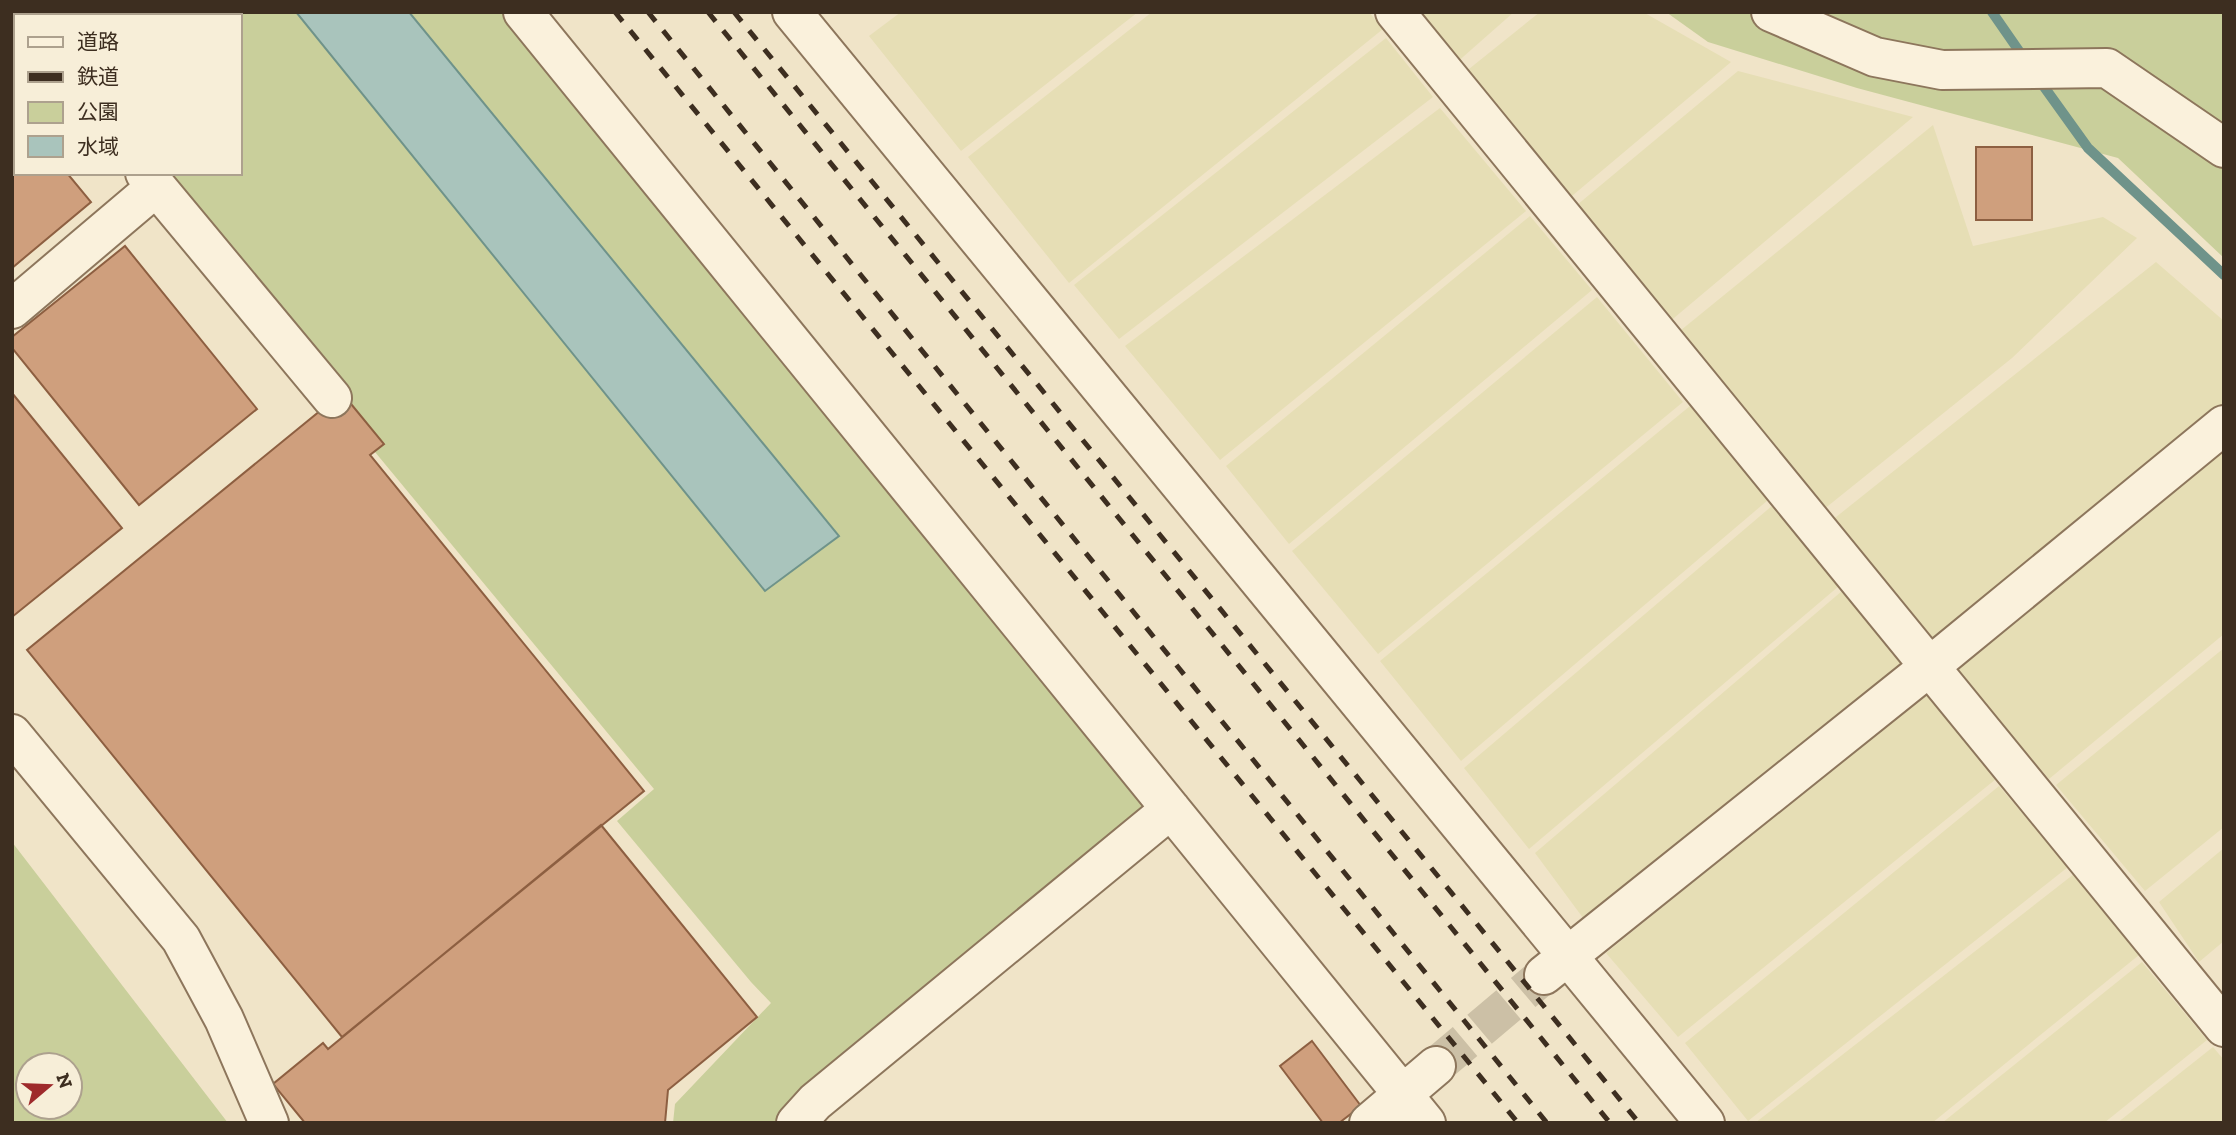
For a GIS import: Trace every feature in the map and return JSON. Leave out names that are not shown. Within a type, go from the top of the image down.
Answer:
[{"type":"street","points":[[523,12],[1415,1108]]},
{"type":"street","points":[[792,12],[1556,966],[1705,1123]]},
{"type":"street","points":[[1395,12],[2224,1027]]},
{"type":"street","points":[[1771,12],[1875,57],[1942,70],[2107,68],[2224,148]]},
{"type":"street","points":[[12,309],[151,180],[332,398]]},
{"type":"street","points":[[1556,966],[1929,667],[2224,425]]},
{"type":"street","points":[[12,734],[181,939],[223,1019],[269,1123]]},
{"type":"street","points":[[796,1123],[815,1102],[1171,808]]},
{"type":"street","points":[[1369,1123],[1415,1108],[1436,1066]]},
{"type":"shaded area","points":[[901,12],[1138,12],[961,151],[869,36]]},
{"type":"shaded area","points":[[1152,12],[1369,12],[1383,29],[1069,283],[968,157]]},
{"type":"shaded area","points":[[1413,12],[1514,12],[1455,64]]},
{"type":"shaded area","points":[[1540,12],[1643,12],[1731,62],[1566,201],[1464,73]]},
{"type":"shaded area","points":[[1386,38],[1433,97],[1119,339],[1074,285]]},
{"type":"shaded area","points":[[1738,71],[1913,117],[1668,323],[1571,210]]},
{"type":"shaded area","points":[[1440,108],[1526,211],[1220,460],[1125,346]]},
{"type":"shaded area","points":[[1933,125],[1973,246],[2103,217],[2137,238],[2012,358],[1818,514],[1675,335]]},
{"type":"shaded area","points":[[1530,216],[1592,290],[1289,544],[1226,466]]},
{"type":"shaded area","points":[[2156,262],[2224,321],[2224,407],[1931,648],[1831,521]]},
{"type":"shaded area","points":[[1597,297],[1683,402],[1378,654],[1292,551]]},
{"type":"shaded area","points":[[1690,406],[1768,500],[1461,761],[1380,661]]},
{"type":"shaded area","points":[[2224,447],[2224,634],[2049,779],[1953,667]]},
{"type":"shaded area","points":[[1773,505],[1839,586],[1529,849],[1464,768]]},
{"type":"shaded area","points":[[1842,591],[1910,671],[1589,926],[1535,853]]},
{"type":"shaded area","points":[[2224,648],[2224,827],[2145,891],[2056,785]]},
{"type":"shaded area","points":[[1927,692],[1996,779],[1678,1037],[1606,953]]},
{"type":"shaded area","points":[[1999,786],[2068,867],[1748,1121],[1685,1043]]},
{"type":"shaded area","points":[[2224,848],[2224,941],[2199,962],[2159,902]]},
{"type":"shaded area","points":[[2074,874],[2139,955],[1932,1123],[1755,1123]]},
{"type":"shaded area","points":[[2142,962],[2207,1040],[2104,1123],[1942,1123]]},
{"type":"shaded area","points":[[2213,1047],[2224,1060],[2224,1123],[2117,1123]]},
{"type":"green space","points":[[12,12],[523,12],[1162,816],[799,1123],[673,1123],[675,1104],[771,1003],[617,821],[654,789],[146,175],[242,175],[242,14]]},
{"type":"green space","points":[[1666,12],[2224,12],[2224,258],[2118,158],[1857,88],[1708,42]]},
{"type":"green space","points":[[12,842],[228,1123],[12,1123]]},
{"type":"water","points":[[296,12],[409,12],[839,536],[765,591]]},
{"type":"building","points":[[12,106],[14,175],[69,175],[91,202],[12,268]]},
{"type":"building","points":[[1976,147],[2032,147],[2032,220],[1976,220]]},
{"type":"building","points":[[125,246],[257,409],[139,505],[12,348],[12,337]]},
{"type":"building","points":[[12,393],[122,528],[12,617]]},
{"type":"building","points":[[342,393],[384,444],[370,455],[644,791],[342,1037],[27,650]]},
{"type":"building","points":[[601,825],[757,1017],[668,1090],[665,1123],[305,1123],[273,1084],[323,1043],[328,1049]]},
{"type":"building","points":[[1312,1041],[1361,1106],[1339,1123],[1323,1123],[1280,1066]]},
{"type":"waterway","points":[[1992,12],[2026,61]]},
{"type":"waterway","points":[[2037,77],[2088,148],[2224,275]]},
{"type":"tunnel","points":[[1436,1066],[1544,975]]},
{"type":"railway","points":[[615,12],[1518,1123]]},
{"type":"railway","points":[[648,12],[1547,1123]]},
{"type":"railway","points":[[708,12],[1610,1123]]},
{"type":"railway","points":[[734,12],[1639,1123]]}]
